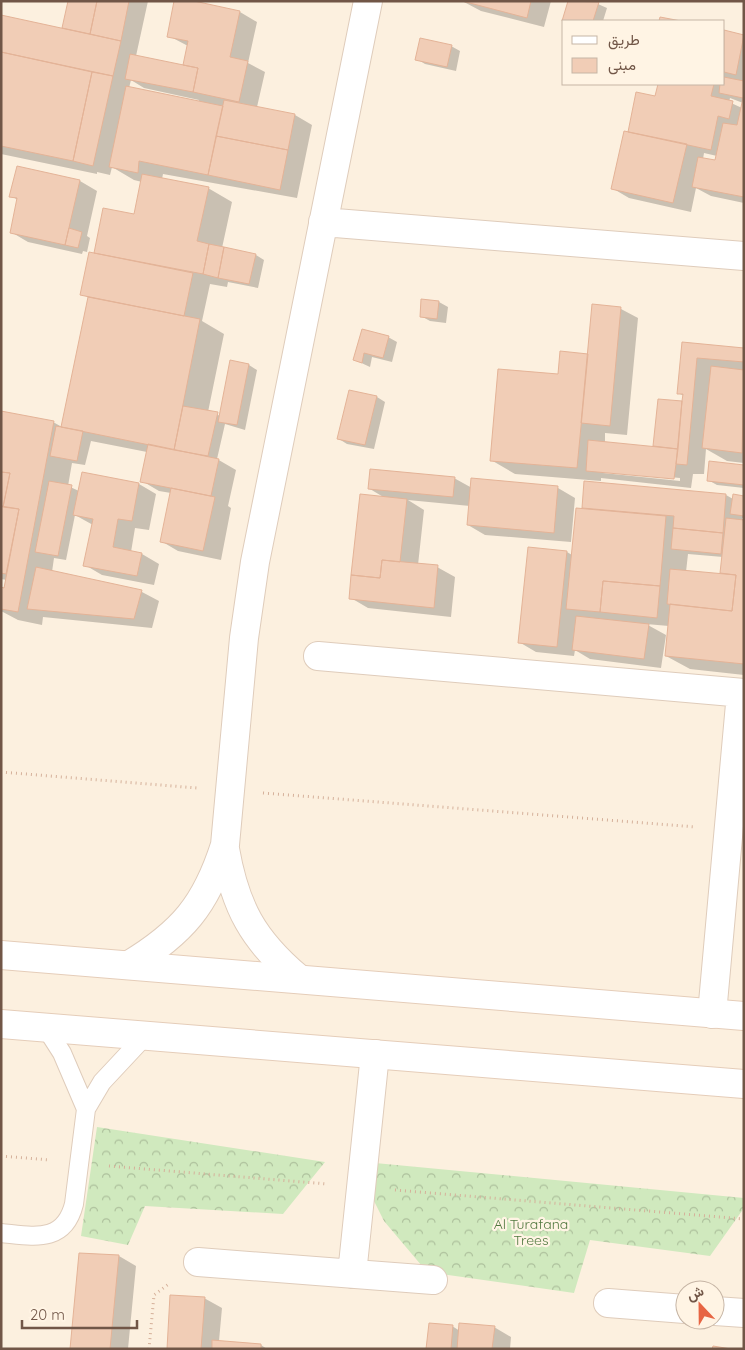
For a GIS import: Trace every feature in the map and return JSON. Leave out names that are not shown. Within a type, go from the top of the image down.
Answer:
[{"type":"street","points":[[129,965],[156,949],[180,928],[200,903],[215,875],[224,845],[231,791],[244,638],[253,571],[368,1]]},
{"type":"street","points":[[323,222],[744,256]]},
{"type":"street","points":[[318,656],[742,693],[712,1014]]},
{"type":"street","points":[[224,845],[230,876],[239,906],[254,933],[274,958],[298,978]]},
{"type":"street","points":[[7,953],[129,965],[744,1016]]},
{"type":"street","points":[[1,1024],[744,1084]]},
{"type":"street","points":[[352,1274],[375,1054]]},
{"type":"street","points":[[198,1262],[433,1280]]},
{"type":"street","points":[[608,1303],[675,1308]]},
{"type":"street","points":[[725,1312],[744,1313]]},
{"type":"lane","points":[[46,1028],[75,1080],[86,1109]]},
{"type":"lane","points":[[1,1233],[42,1236],[54,1233],[71,1216],[86,1109],[102,1082],[145,1036]]},
{"type":"path","points":[[1,772],[730,830]]},
{"type":"path","points":[[149,1349],[154,1295],[198,1262]]},
{"type":"green space","points":[[97,1127],[325,1162],[283,1214],[145,1206],[128,1245],[81,1236]]},
{"type":"green space","name":"Al Turafana Trees","points":[[354,1161],[744,1198],[744,1208],[710,1256],[590,1240],[574,1293],[427,1272],[384,1221]]},
{"type":"building","points":[[68,1],[97,1],[90,34],[62,28]]},
{"type":"building","points":[[97,1],[129,1],[121,41],[90,34]]},
{"type":"building","points":[[174,1],[194,1],[240,11],[230,57],[248,61],[239,102],[193,92],[198,68],[183,65],[188,41],[167,37]]},
{"type":"building","points":[[462,1],[531,1],[527,18]]},
{"type":"building","points":[[568,1],[599,2],[593,20],[562,20]]},
{"type":"building","points":[[1,15],[121,41],[113,76],[1,52]]},
{"type":"building","points":[[660,17],[676,20],[659,20]]},
{"type":"building","points":[[725,30],[744,35],[736,75],[725,72]]},
{"type":"building","points":[[420,38],[452,45],[447,67],[415,60]]},
{"type":"building","points":[[1,52],[92,72],[73,161],[1,146]]},
{"type":"building","points":[[130,54],[198,68],[193,92],[125,79]]},
{"type":"building","points":[[92,72],[113,76],[93,166],[73,161]]},
{"type":"building","points":[[725,77],[744,81],[744,197],[692,187],[698,157],[715,160],[723,123],[737,125],[743,98],[719,93],[720,85],[725,85]]},
{"type":"building","points":[[658,85],[714,85],[711,96],[733,101],[729,119],[718,116],[711,150],[628,132],[636,92],[655,96]]},
{"type":"building","points":[[126,86],[223,106],[208,175],[139,161],[138,173],[109,167]]},
{"type":"building","points":[[224,100],[295,114],[288,150],[216,136]]},
{"type":"building","points":[[624,131],[687,144],[673,203],[611,189]]},
{"type":"building","points":[[216,136],[288,150],[280,190],[208,175]]},
{"type":"building","points":[[17,166],[80,180],[65,245],[10,233],[17,198],[9,197]]},
{"type":"building","points":[[142,174],[209,187],[197,241],[209,244],[203,274],[94,253],[103,208],[134,214]]},
{"type":"building","points":[[69,228],[82,232],[78,248],[65,245]]},
{"type":"building","points":[[209,244],[224,247],[218,278],[203,274]]},
{"type":"building","points":[[224,247],[256,254],[249,284],[218,278]]},
{"type":"building","points":[[89,252],[193,273],[184,316],[80,295]]},
{"type":"building","points":[[88,297],[200,319],[174,450],[61,427]]},
{"type":"building","points":[[421,299],[439,301],[437,319],[420,317]]},
{"type":"building","points":[[592,304],[621,307],[610,426],[581,423]]},
{"type":"building","points":[[362,329],[389,336],[383,358],[364,353],[362,363],[353,360]]},
{"type":"building","points":[[682,342],[744,348],[744,362],[697,358],[687,465],[676,464],[683,394],[677,394]]},
{"type":"building","points":[[560,351],[588,354],[577,468],[490,461],[498,369],[558,374]]},
{"type":"building","points":[[230,360],[249,364],[237,425],[218,422]]},
{"type":"building","points":[[711,366],[744,370],[742,453],[702,448]]},
{"type":"building","points":[[349,390],[377,396],[365,445],[337,439]]},
{"type":"building","points":[[658,399],[682,401],[678,449],[653,446]]},
{"type":"building","points":[[183,406],[218,412],[208,456],[174,450]]},
{"type":"building","points":[[1,411],[54,421],[18,612],[1,609],[1,587],[4,588],[19,509],[3,507],[10,473],[1,472]]},
{"type":"building","points":[[56,426],[83,431],[77,461],[50,456]]},
{"type":"building","points":[[588,440],[678,449],[674,479],[586,471]]},
{"type":"building","points":[[148,444],[219,459],[211,496],[140,482]]},
{"type":"building","points":[[709,461],[744,465],[744,485],[707,481]]},
{"type":"building","points":[[370,469],[455,477],[453,497],[368,489]]},
{"type":"building","points":[[1,472],[10,473],[3,507],[1,506]]},
{"type":"building","points":[[82,472],[139,483],[132,521],[118,519],[113,547],[142,553],[137,576],[83,566],[93,519],[73,515]]},
{"type":"building","points":[[471,478],[558,486],[554,533],[467,525]]},
{"type":"building","points":[[49,481],[72,485],[58,556],[35,552]]},
{"type":"building","points":[[584,481],[726,494],[723,533],[673,528],[674,516],[582,508]]},
{"type":"building","points":[[171,488],[215,497],[203,551],[160,542]]},
{"type":"building","points":[[360,494],[407,499],[400,562],[382,560],[380,578],[351,575]]},
{"type":"building","points":[[733,494],[744,496],[744,516],[730,514]]},
{"type":"building","points":[[1,506],[19,509],[6,574],[1,573]]},
{"type":"building","points":[[576,508],[666,516],[660,586],[603,581],[600,612],[566,609]]},
{"type":"building","points":[[726,518],[744,520],[744,664],[665,656],[670,604],[732,611],[736,575],[720,573]]},
{"type":"building","points":[[673,528],[723,533],[721,554],[671,549]]},
{"type":"building","points":[[528,547],[567,551],[557,647],[518,643]]},
{"type":"building","points":[[382,560],[438,565],[434,608],[349,599],[351,575],[380,578]]},
{"type":"building","points":[[36,567],[142,590],[134,619],[27,609]]},
{"type":"building","points":[[670,569],[736,575],[732,611],[667,604]]},
{"type":"building","points":[[603,581],[660,586],[657,618],[600,612]]},
{"type":"building","points":[[576,616],[649,624],[644,659],[572,650]]},
{"type":"building","points":[[79,1253],[119,1255],[110,1349],[70,1349]]},
{"type":"building","points":[[170,1295],[205,1297],[201,1349],[167,1349]]},
{"type":"building","points":[[429,1323],[453,1325],[451,1349],[426,1349]]},
{"type":"building","points":[[459,1323],[495,1326],[492,1349],[457,1349]]},
{"type":"building","points":[[212,1340],[261,1344],[261,1349],[212,1349]]},
{"type":"building","points":[[713,1346],[731,1349],[712,1349]]}]
